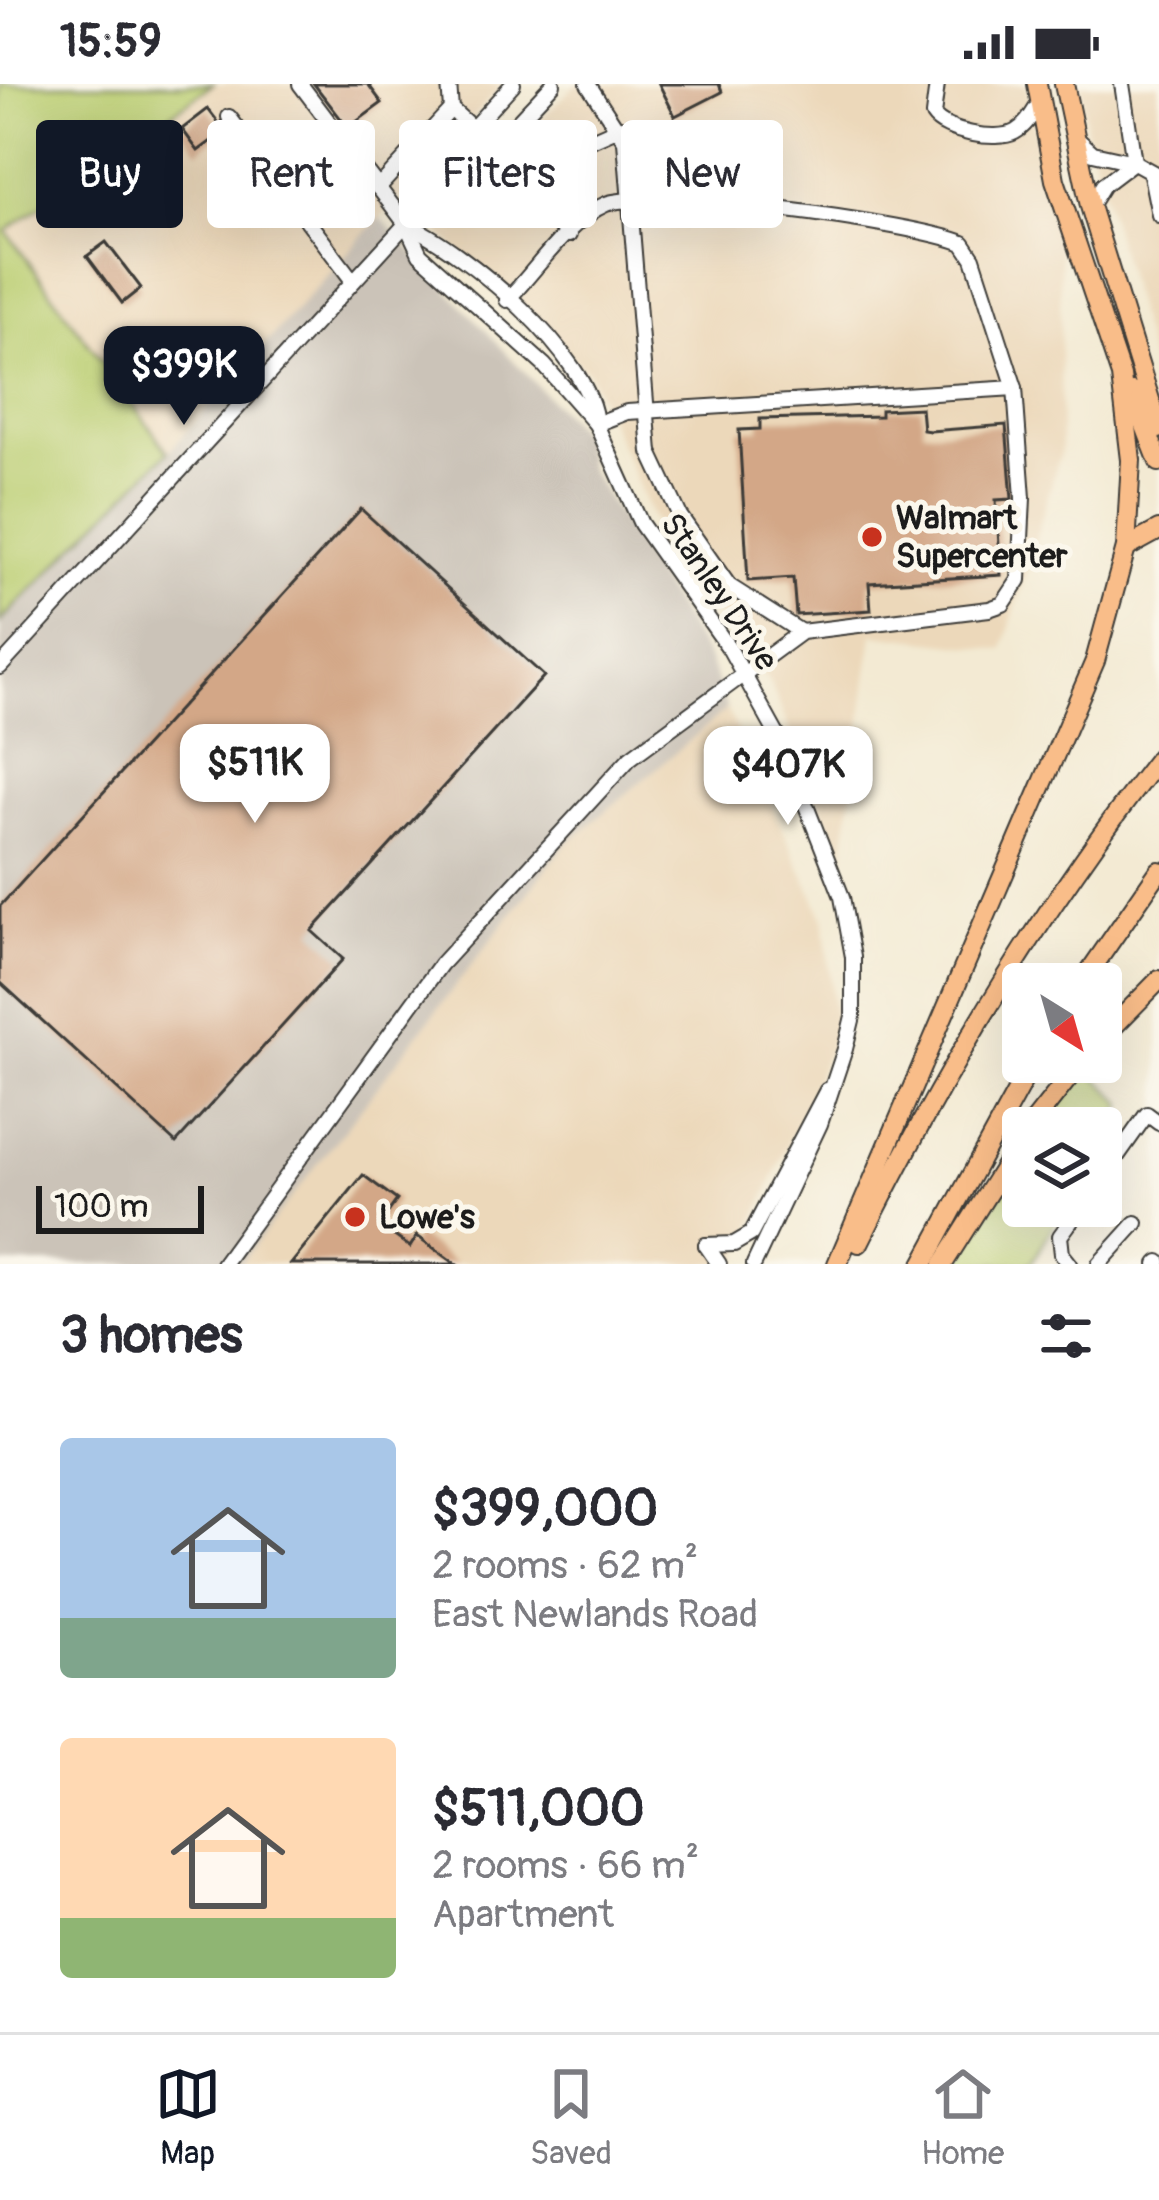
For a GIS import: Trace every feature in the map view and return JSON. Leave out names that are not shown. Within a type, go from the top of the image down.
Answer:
[{"type":"highway","points":[[1064,84],[1090,206],[1159,429]]},
{"type":"highway","points":[[1038,93],[1064,212],[1159,462]]},
{"type":"highway","points":[[838,1264],[1095,661],[1126,548],[1130,444],[1114,349]]},
{"type":"highway","points":[[1149,388],[1159,412]]},
{"type":"highway","points":[[1126,548],[1159,530]]},
{"type":"highway","points":[[849,1264],[918,1125],[997,989],[1107,824],[1159,758]]},
{"type":"highway","points":[[1095,963],[1159,871]]},
{"type":"highway","points":[[1122,1018],[1159,980]]},
{"type":"highway","points":[[1122,1022],[1159,990]]},
{"type":"highway","points":[[923,1264],[1022,1083]]},
{"type":"highway","points":[[1046,1107],[1065,1083]]},
{"type":"highway","points":[[943,1264],[1002,1170]]},
{"type":"street","points":[[300,84],[399,215]]},
{"type":"street","points":[[448,84],[451,110],[463,120]]},
{"type":"street","points":[[519,120],[553,84]]},
{"type":"street","points":[[588,84],[621,127],[597,138]]},
{"type":"street","points":[[937,84],[933,115],[951,128],[1006,136],[1022,127],[1038,93]]},
{"type":"street","points":[[1122,84],[1134,162]]},
{"type":"street","points":[[479,120],[507,86]]},
{"type":"street","points":[[378,188],[451,110]]},
{"type":"street","points":[[229,117],[353,281]]},
{"type":"street","points":[[1073,135],[1093,153],[1134,162],[1155,175],[1159,215]]},
{"type":"street","points":[[1090,206],[1103,185],[1134,162]]},
{"type":"street","points":[[507,300],[603,205],[621,200]]},
{"type":"street","points":[[223,1264],[471,929],[630,758],[801,632],[988,609],[1012,595],[1024,550],[1015,388],[973,258],[962,243],[783,212]]},
{"type":"street","points":[[0,667],[402,228]]},
{"type":"street","name":"Stanley Drive","points":[[408,228],[420,254],[544,365],[596,424],[641,524],[744,672],[781,742],[842,897],[853,957],[853,1016],[840,1068],[754,1264]]},
{"type":"street","name":"Stanley Drive","points":[[415,228],[435,237],[578,370],[595,403],[596,424]]},
{"type":"street","points":[[562,228],[569,235]]},
{"type":"street","points":[[633,228],[650,452],[680,516],[739,596],[768,608],[801,632]]},
{"type":"street","points":[[596,424],[627,412],[1015,388]]},
{"type":"street","points":[[719,1264],[706,1245],[734,1244],[754,1230],[804,1125],[840,1068]]},
{"type":"street","points":[[1122,1154],[1153,1118]]},
{"type":"street","points":[[1099,1264],[1136,1223]]},
{"type":"street","points":[[1067,1227],[1060,1236],[1062,1254],[1070,1264]]},
{"type":"shaded area","points":[[213,84],[503,84],[470,120],[399,120],[399,198],[375,225],[375,120],[207,120],[207,228],[372,228],[168,452],[5,231],[36,209],[36,228],[183,228],[183,120],[162,120]]},
{"type":"shaded area","points":[[576,84],[1026,84],[1060,252],[1061,450],[1003,650],[873,634],[843,859],[771,685],[652,517],[589,373],[434,228],[597,228],[597,120],[540,120]]},
{"type":"shaded area","points":[[1081,84],[1159,84],[1159,393],[1086,129]]},
{"type":"shaded area","points":[[380,217],[583,435],[588,467],[709,660],[727,709],[564,846],[240,1264],[0,1264],[0,622],[168,452],[370,228],[375,228]]},
{"type":"shaded area","points":[[727,709],[824,919],[836,1032],[736,1264],[240,1264],[564,846]]},
{"type":"green space","points":[[0,84],[213,84],[162,120],[36,120],[36,210],[6,231],[168,452],[0,622]]},
{"type":"green space","points":[[1077,1083],[1102,1083],[1124,1104],[1122,1107],[1057,1107]]},
{"type":"green space","points":[[1002,1190],[1002,1227],[1053,1227],[1031,1264],[958,1264]]},
{"type":"building","points":[[314,84],[368,84],[382,103],[359,120],[342,120]]},
{"type":"building","points":[[659,84],[719,84],[722,92],[675,116]]},
{"type":"building","points":[[208,109],[216,120],[207,120],[207,144],[198,151],[183,128]]},
{"type":"building","points":[[106,242],[141,288],[122,303],[87,256]]},
{"type":"building","name":"Walmart Supercenter","points":[[921,408],[923,430],[1006,425],[1012,499],[996,500],[1001,575],[869,583],[871,610],[796,615],[793,578],[748,581],[739,430],[760,429],[760,419],[881,416],[881,410]]},
{"type":"building","points":[[361,509],[544,676],[312,931],[343,959],[176,1143],[0,982],[0,906]]},
{"type":"building","name":"Lowe's","points":[[363,1175],[397,1200],[379,1225],[410,1247],[417,1236],[456,1264],[291,1264]]},
{"type":"place","name":"Walmart Supercenter","points":[[872,537]]},
{"type":"place","name":"Lowe's","points":[[355,1217]]}]
